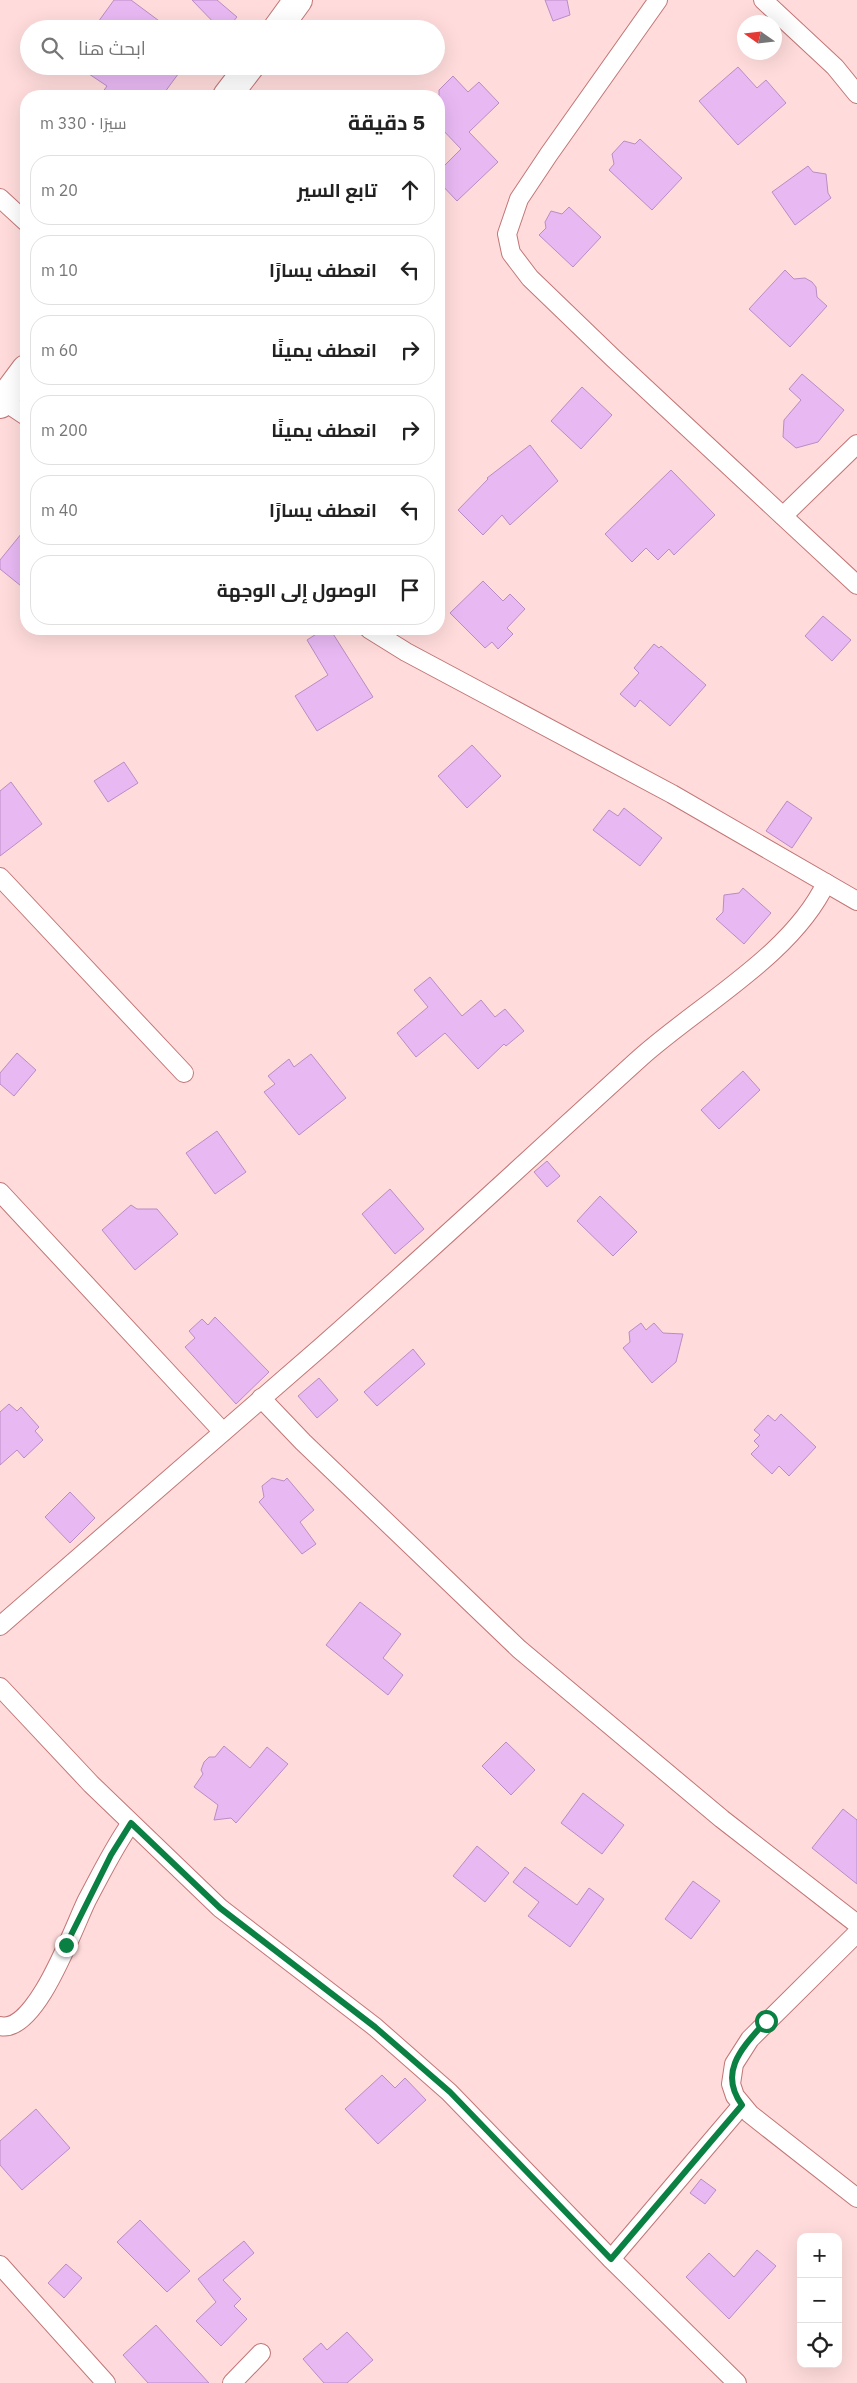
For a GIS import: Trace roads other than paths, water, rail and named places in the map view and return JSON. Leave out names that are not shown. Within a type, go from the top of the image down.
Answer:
[{"type":"highway","points":[[284,20],[298,0]]},
{"type":"highway","points":[[232,90],[243,75]]},
{"type":"highway","points":[[1,402],[20,376]]},
{"type":"street","points":[[658,0],[549,154],[519,200],[507,234],[511,254],[530,278],[857,585]]},
{"type":"street","points":[[764,0],[835,67],[857,94]]},
{"type":"street","points":[[0,198],[20,216]]},
{"type":"street","points":[[1,402],[20,413]]},
{"type":"street","points":[[783,516],[857,444]]},
{"type":"street","points":[[379,635],[406,652],[672,794],[857,901]]},
{"type":"street","points":[[0,877],[184,1073]]},
{"type":"street","points":[[0,1626],[322,1346],[669,1032],[771,953],[800,925],[820,896],[826,883]]},
{"type":"street","points":[[0,1192],[223,1432]]},
{"type":"street","points":[[261,1398],[302,1442],[519,1649],[722,1819],[857,1924]]},
{"type":"street","points":[[0,1687],[91,1784],[220,1908],[375,2027],[450,2092],[611,2259],[736,2383]]},
{"type":"street","points":[[0,2026],[6,2028],[16,2024],[27,2015],[41,1996],[87,1900],[131,1823]]},
{"type":"street","points":[[857,1933],[766,2021],[740,2053],[731,2074],[731,2084],[735,2096],[760,2123],[857,2198]]},
{"type":"street","points":[[611,2259],[742,2105]]},
{"type":"street","points":[[0,2265],[106,2383]]},
{"type":"street","points":[[232,2383],[261,2353]]}]
